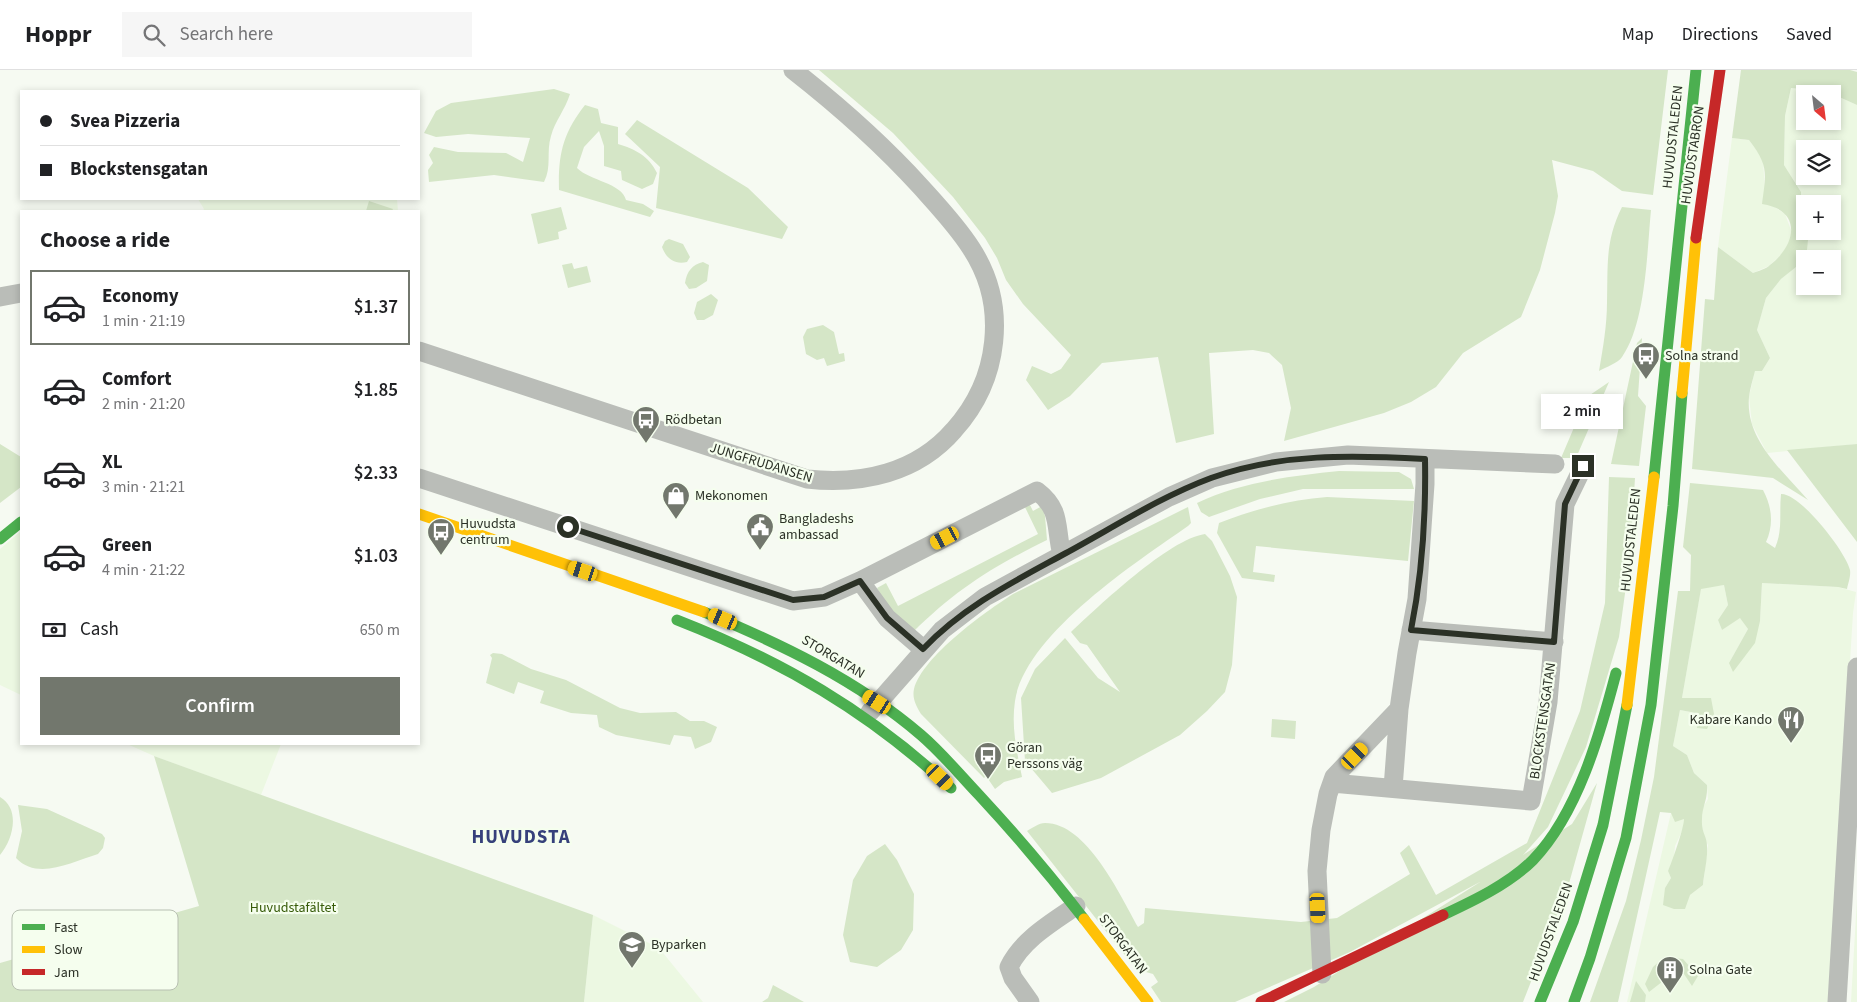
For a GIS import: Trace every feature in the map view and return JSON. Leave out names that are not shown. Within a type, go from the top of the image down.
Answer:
[{"type":"main road","name":"HUVUDSTALEDEN","points":[[1540,1002],[1573,922],[1603,825],[1628,700],[1645,559],[1676,243],[1696,70]]},
{"type":"main road","name":"HUVUDSTABRON","points":[[1574,1002],[1590,958],[1626,838],[1651,705],[1673,506],[1695,245],[1720,70]]},
{"type":"main road","name":"STORGATAN","points":[[420,514],[546,559],[693,606],[768,638],[812,660],[872,709],[960,797]]},
{"type":"main road","points":[[0,539],[20,523]]},
{"type":"main road","points":[[1261,1002],[1473,901],[1505,881],[1533,859],[1557,827],[1581,779],[1605,718],[1645,559]]},
{"type":"main road","name":"STORGATAN","points":[[664,615],[800,674],[920,735],[955,769],[1038,858],[1067,912],[1148,1002]]},
{"type":"main road","points":[[1000,836],[1024,864]]},
{"type":"street","name":"JUNGFRUDANSEN","points":[[425,353],[794,476],[832,482],[855,481],[878,476],[916,461],[938,446],[963,420],[975,401],[991,364],[995,322],[992,298],[986,277],[972,249],[947,216],[903,167],[865,130],[793,70]]},
{"type":"street","points":[[0,297],[20,293]]},
{"type":"street","points":[[872,709],[923,649],[942,630],[985,597],[1168,497],[1212,478],[1276,462],[1348,455],[1555,464]]},
{"type":"street","points":[[1332,783],[1393,788],[1400,709],[1418,587],[1425,459]]},
{"type":"street","name":"BLOCKSTENSGATAN","points":[[1393,788],[1532,801],[1548,702],[1565,504],[1583,466]]},
{"type":"street","points":[[420,478],[793,600],[824,597],[860,581],[1037,491],[1048,499],[1059,522],[1062,555]]},
{"type":"street","points":[[860,581],[887,618],[923,649]]},
{"type":"street","points":[[1411,630],[1554,642]]},
{"type":"street","points":[[1837,1002],[1857,667]]},
{"type":"street","points":[[1322,974],[1317,872],[1321,830],[1332,783],[1334,777],[1400,709]]},
{"type":"street","points":[[1030,1002],[1013,978],[1009,968],[1016,952],[1067,912]]},
{"type":"shaded area","points":[[1791,88],[1796,89],[1796,130],[1841,130],[1841,98],[1857,105],[1857,444],[1767,453],[1752,424],[1749,397],[1755,370],[1762,371],[1770,358],[1757,330],[1766,298],[1781,279],[1796,266],[1796,295],[1841,295],[1841,250],[1806,250],[1808,240],[1841,240],[1841,195],[1801,195],[1797,185],[1841,185],[1841,140],[1796,140],[1796,184],[1784,165],[1785,116]]},
{"type":"shaded area","points":[[1732,138],[1749,140],[1763,159],[1765,192],[1763,199],[1785,214],[1791,230],[1791,239],[1784,252],[1769,266],[1753,273],[1718,247]]},
{"type":"shaded area","points":[[199,200],[397,200],[398,210],[204,210]]},
{"type":"shaded area","points":[[20,532],[20,695],[0,685],[0,549]]},
{"type":"shaded area","points":[[1762,583],[1838,587],[1856,592],[1853,613],[1829,1002],[1627,1002],[1671,813],[1684,819],[1684,827],[1675,846],[1674,858],[1668,871],[1671,878],[1665,888],[1690,895],[1703,885],[1708,845],[1701,832],[1701,824],[1702,809],[1708,799],[1707,785],[1694,773],[1687,755],[1673,746],[1680,710],[1696,713],[1697,728],[1714,714],[1682,698],[1701,588],[1724,585],[1728,605],[1718,620],[1722,630],[1740,617],[1748,629],[1729,663],[1760,621]]},
{"type":"shaded area","points":[[129,745],[281,745],[261,795],[154,756]]},
{"type":"shaded area","points":[[1857,898],[1857,1002],[1851,1002]]},
{"type":"shaded area","name":"Byparken","points":[[593,915],[659,948],[703,1002],[584,1002]]},
{"type":"green space","points":[[819,70],[1668,70],[1653,195],[1622,191],[1593,171],[1552,160],[1558,196],[1555,213],[1540,270],[1521,317],[1463,353],[1436,387],[1411,402],[1384,413],[1284,441],[1291,408],[1282,365],[1269,353],[1253,350],[1209,353],[1214,434],[1176,443],[1158,357],[1102,363],[1070,396],[1048,410],[1026,380],[1032,366],[1051,374],[1061,369],[1071,355],[1023,304],[1006,280],[997,258],[985,238],[953,197],[893,133]]},
{"type":"green space","points":[[1741,70],[1850,70],[1857,72],[1857,105],[1841,98],[1841,85],[1796,85],[1796,89],[1791,88],[1785,116],[1784,165],[1801,192],[1801,195],[1796,195],[1796,240],[1808,240],[1807,250],[1796,250],[1796,267],[1781,279],[1766,298],[1757,330],[1770,358],[1762,371],[1755,371],[1749,397],[1749,413],[1759,441],[1777,466],[1808,500],[1773,478],[1692,469],[1705,299],[1714,300],[1718,247],[1753,273],[1766,268],[1779,257],[1790,238],[1789,220],[1784,213],[1775,207],[1762,204],[1765,170],[1760,157],[1749,140],[1732,138]]},
{"type":"green space","points":[[554,89],[570,94],[551,136],[548,171],[544,182],[494,175],[429,182],[428,170],[433,163],[429,155],[434,147],[458,152],[506,153],[523,162],[530,138],[468,134],[436,137],[424,133],[436,111],[451,103]]},
{"type":"green space","points":[[585,105],[598,109],[601,123],[618,127],[618,144],[641,154],[650,162],[657,173],[653,184],[642,189],[622,180],[621,171],[604,166],[604,146],[599,131],[584,147],[577,168],[612,186],[623,194],[626,200],[643,204],[654,211],[650,217],[559,190],[563,144]]},
{"type":"green space","points":[[637,120],[748,188],[788,227],[782,239],[656,208],[660,167],[625,134]]},
{"type":"green space","points":[[369,201],[393,209],[392,210],[366,210]]},
{"type":"green space","points":[[561,207],[567,229],[558,232],[559,239],[538,244],[531,214]]},
{"type":"green space","points":[[1622,207],[1651,210],[1644,286],[1641,306],[1630,343],[1620,359],[1599,371],[1606,319],[1608,253],[1613,231]]},
{"type":"green space","points":[[669,239],[683,244],[690,257],[687,262],[682,263],[671,260],[666,254],[662,247],[665,241]]},
{"type":"green space","points":[[703,262],[709,265],[707,281],[696,288],[689,289],[685,283],[687,275],[693,267]]},
{"type":"green space","points":[[572,263],[574,269],[587,266],[591,282],[568,288],[562,265]]},
{"type":"green space","points":[[711,294],[718,300],[713,315],[704,320],[697,320],[694,313],[697,302]]},
{"type":"green space","points":[[823,325],[834,332],[839,354],[844,353],[845,361],[827,366],[824,358],[817,360],[806,354],[803,337],[807,329]]},
{"type":"green space","points":[[1642,338],[1638,396],[1646,406],[1639,466],[1611,464],[1637,343]]},
{"type":"green space","points":[[1609,382],[1576,458],[1561,458],[1587,397]]},
{"type":"green space","points":[[0,444],[20,456],[20,488],[0,503]]},
{"type":"green space","points":[[1857,444],[1857,542],[1787,450]]},
{"type":"green space","points":[[1339,471],[1399,472],[1411,479],[1414,489],[1303,489],[1260,499],[1209,517],[1201,512],[1197,503],[1231,490],[1266,481]]},
{"type":"green space","points":[[1609,477],[1635,478],[1630,557],[1619,637],[1586,747],[1548,827],[1517,862],[1350,952],[1235,1002],[1161,1002],[1151,987],[1158,982],[1153,974],[1146,972],[1139,959],[1127,958],[1027,831],[1045,823],[1060,826],[1075,835],[1088,847],[1112,880],[1138,927],[1144,923],[1145,908],[1301,922],[1337,918],[1410,874],[1400,853],[1409,845],[1436,895],[1527,843],[1580,711],[1605,603]]},
{"type":"green space","points":[[1690,483],[1763,490],[1771,516],[1769,535],[1766,542],[1775,548],[1780,528],[1781,494],[1789,496],[1810,513],[1831,538],[1847,562],[1850,577],[1847,589],[1762,583],[1760,621],[1755,643],[1733,672],[1729,663],[1748,629],[1740,618],[1722,630],[1718,620],[1728,605],[1724,585],[1701,589],[1682,698],[1711,698],[1714,714],[1707,729],[1697,728],[1696,713],[1680,710],[1673,746],[1687,755],[1694,773],[1707,785],[1702,819],[1702,828],[1707,843],[1703,885],[1690,895],[1685,909],[1674,909],[1663,905],[1665,888],[1671,878],[1668,871],[1684,819],[1675,822],[1671,813],[1660,812],[1618,1002],[1590,1002],[1626,901],[1641,840],[1654,777],[1678,591],[1690,591],[1691,555],[1683,547]]},
{"type":"green space","points":[[1327,497],[1414,501],[1408,561],[1256,546],[1253,572],[1275,575],[1274,582],[1242,578],[1217,533],[1219,523],[1272,506],[1299,500]]},
{"type":"green space","points":[[1028,501],[1033,511],[1042,506],[1045,516],[1047,540],[976,580],[945,603],[913,632],[888,608],[877,588],[886,583],[898,606],[1038,534],[1023,503]]},
{"type":"green space","points":[[1188,507],[1191,523],[1188,526],[1113,580],[1085,603],[1060,626],[1039,651],[1023,676],[1015,701],[1014,730],[1022,777],[1004,782],[995,789],[986,776],[984,778],[921,714],[914,696],[914,689],[920,676],[929,663],[956,636],[1013,594]]},
{"type":"green space","points":[[1205,534],[1212,541],[1230,576],[1237,597],[1232,665],[1225,692],[1180,735],[1101,778],[1052,793],[1025,761],[1021,698],[1035,669],[1065,638],[1098,678],[1120,692],[1087,645],[1080,643],[1071,632],[1154,560],[1190,539]]},
{"type":"green space","points":[[493,653],[502,654],[531,669],[566,680],[620,708],[640,713],[676,712],[690,721],[704,721],[717,727],[711,742],[695,749],[691,737],[674,735],[670,745],[616,735],[599,727],[597,715],[571,713],[540,703],[544,691],[518,682],[514,694],[486,683],[492,658],[490,655]]},
{"type":"green space","points":[[1272,719],[1296,721],[1295,739],[1271,737]]},
{"type":"green space","name":"Huvudstafältet","points":[[154,756],[593,915],[584,1002],[0,1002],[0,963],[12,960],[12,990],[178,990],[178,912],[199,906]]},
{"type":"green space","points":[[1597,783],[1568,887],[1523,1002],[1284,1002],[1314,987],[1572,824]]},
{"type":"green space","points":[[0,797],[7,802],[11,809],[13,825],[5,849],[0,855]]},
{"type":"green space","points":[[18,805],[47,809],[102,834],[105,838],[103,848],[98,854],[55,868],[34,868],[25,865],[16,858],[22,831]]},
{"type":"green space","points":[[885,844],[897,860],[914,894],[913,930],[901,950],[877,967],[850,962],[843,935],[853,880],[867,856]]},
{"type":"green space","points":[[1664,957],[1683,959],[1698,976],[1692,986],[1682,971],[1668,968],[1667,978],[1649,992],[1645,984],[1653,967]]},
{"type":"green space","points":[[1636,981],[1646,995],[1645,1002],[1630,1002]]},
{"type":"green space","points":[[773,985],[804,1002],[762,1002],[768,998]]},
{"type":"traffic: fast","points":[[1654,477],[1696,70]]},
{"type":"traffic: fast","points":[[1574,1002],[1590,958],[1626,838],[1651,705],[1673,506],[1682,393]]},
{"type":"traffic: fast","points":[[0,539],[20,523]]},
{"type":"traffic: fast","points":[[704,612],[790,650],[845,680],[896,715],[921,735],[1007,825],[1084,919]]},
{"type":"traffic: fast","points":[[677,620],[752,653],[822,690],[888,735],[951,788]]},
{"type":"traffic: fast","points":[[1443,915],[1478,898],[1513,877],[1533,860],[1549,841],[1563,820],[1575,796],[1595,747],[1616,673]]},
{"type":"traffic: fast","points":[[1540,1002],[1573,922],[1603,825],[1627,705]]},
{"type":"traffic: slow","points":[[1682,393],[1696,238]]},
{"type":"traffic: slow","points":[[1627,705],[1654,477]]},
{"type":"traffic: slow","points":[[420,514],[704,612]]},
{"type":"traffic: slow","points":[[1084,919],[1148,1002]]},
{"type":"traffic: jam","points":[[1696,238],[1720,70]]},
{"type":"traffic: jam","points":[[1261,1002],[1443,915]]},
{"type":"place","name":"Solna strand","points":[[1646,380]]},
{"type":"place","name":"Rödbetan","points":[[646,444]]},
{"type":"place","name":"Mekonomen","points":[[676,520]]},
{"type":"place","name":"Bangladeshs ambassad","points":[[760,551]]},
{"type":"place","name":"Huvudsta centrum","points":[[441,556]]},
{"type":"place","name":"Kabare Kando","points":[[1791,744]]},
{"type":"place","name":"Göran Perssons väg","points":[[988,780]]},
{"type":"place","name":"Byparken","points":[[632,969]]},
{"type":"place","name":"Solna Gate","points":[[1670,994]]},
{"type":"district","name":"HUVUDSTA","points":[[521,837]]},
{"type":"route","points":[[568,527],[793,600],[824,597],[860,581],[887,618],[923,649],[942,630],[985,597],[1168,497],[1212,478],[1276,462],[1348,455],[1425,459],[1418,599],[1411,630],[1554,642],[1565,504],[1583,466]]}]
